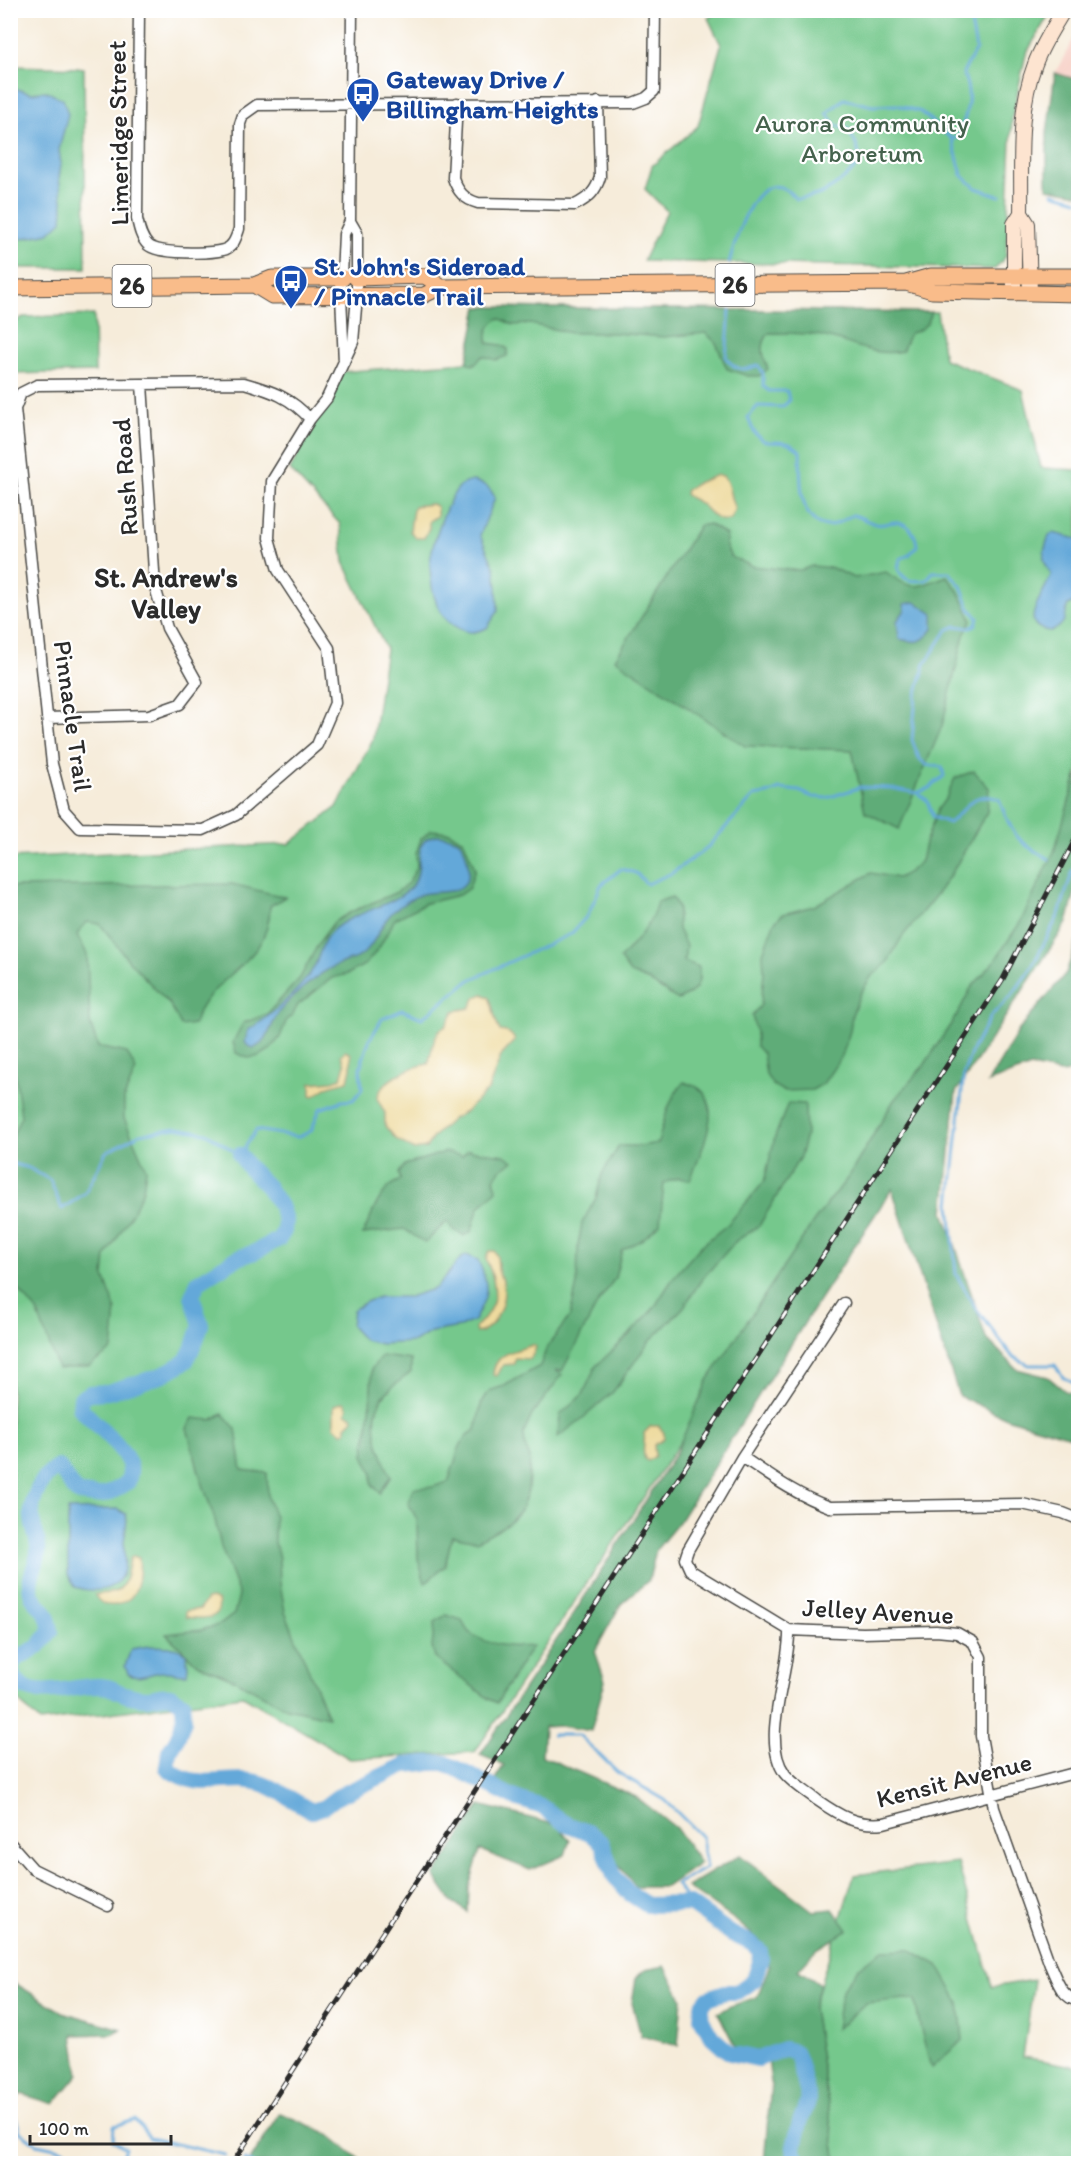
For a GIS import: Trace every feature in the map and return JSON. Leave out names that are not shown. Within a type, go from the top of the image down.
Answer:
[{"type":"main road","points":[[1036,293],[1029,275],[1028,225],[1021,213],[1022,124],[1026,93],[1034,64],[1044,42],[1064,10]]},
{"type":"main road","points":[[1014,292],[1029,275],[1078,276]]},
{"type":"main road","name":"26","points":[[254,285],[272,296],[349,296],[424,295],[441,287],[906,283],[931,276],[1029,275]]},
{"type":"main road","name":"26","points":[[10,288],[254,285],[273,278],[425,276],[441,287]]},
{"type":"main road","name":"26","points":[[906,283],[932,291],[1014,292]]},
{"type":"main road","points":[[1014,292],[1078,294]]},
{"type":"street","name":"Limeridge Street","points":[[139,10],[137,219],[142,237],[149,246],[157,250],[170,252],[223,250],[232,245],[239,229],[240,124],[243,115],[250,109],[257,105],[352,105]]},
{"type":"street","name":"Pinnacle Trail","points":[[310,419],[296,404],[271,390],[244,382],[38,386],[21,393],[15,409],[52,764],[64,810],[80,828],[203,830],[236,815],[317,745],[335,703],[329,648],[278,570],[269,538],[272,481],[310,419],[327,398],[344,362],[350,278],[357,233],[350,221],[352,10]]},
{"type":"street","points":[[352,105],[633,103],[654,91],[656,10]]},
{"type":"street","points":[[457,103],[453,178],[457,189],[466,200],[478,203],[575,205],[588,199],[597,187],[600,177],[598,102]]},
{"type":"street","name":"Rush Road","points":[[47,718],[149,715],[180,704],[197,682],[167,628],[155,587],[142,384]]},
{"type":"street","points":[[844,1303],[742,1457],[786,1486],[815,1502],[830,1507],[1022,1504],[1063,1513],[1078,1519]]},
{"type":"street","name":"Jelley Avenue","points":[[742,1457],[688,1550],[685,1559],[690,1570],[789,1630],[832,1633],[936,1632],[957,1634],[973,1642],[981,1657],[981,1736],[994,1808],[1060,1988],[1070,1999],[1078,2001]]},
{"type":"street","name":"Kensit Avenue","points":[[789,1630],[778,1706],[777,1757],[786,1774],[799,1786],[847,1819],[867,1825],[884,1823],[1078,1772]]},
{"type":"street","points":[[10,1843],[33,1869],[108,1906]]},
{"type":"shaded area","points":[[1078,31],[1078,80],[1055,73]]},
{"type":"green space","name":"Aurora Community Arboretum","points":[[719,11],[1051,11],[1026,54],[1012,117],[1006,256],[995,269],[643,261],[667,211],[645,189],[652,166],[698,126],[721,45],[708,18]]},
{"type":"green space","points":[[11,66],[84,68],[86,268],[11,268]]},
{"type":"green space","points":[[1055,73],[1078,80],[1078,93],[1076,93],[1078,194],[1047,188],[1047,133]]},
{"type":"green space","points":[[478,307],[937,312],[944,359],[1023,390],[1041,468],[1078,470],[1078,850],[886,1131],[475,1752],[350,1759],[243,1696],[40,1722],[11,1694],[11,858],[289,844],[337,807],[373,739],[386,649],[344,562],[340,524],[290,470],[339,372],[467,362]]},
{"type":"green space","points":[[478,307],[931,312],[924,326],[910,333],[902,351],[869,350],[816,335],[769,333],[763,346],[763,355],[768,369],[759,376],[748,376],[727,369],[716,343],[706,333],[664,337],[614,333],[571,333],[530,324],[513,325],[499,318],[489,329],[487,339],[488,343],[501,345],[508,349],[507,356],[496,360],[483,356],[473,365],[467,362]]},
{"type":"green space","points":[[94,315],[95,372],[11,374],[11,324],[23,317]]},
{"type":"green space","points":[[709,524],[726,535],[726,547],[731,557],[752,566],[791,570],[801,570],[812,566],[832,568],[854,578],[886,572],[903,583],[916,586],[947,576],[959,592],[972,620],[964,635],[942,726],[899,829],[865,812],[852,750],[745,746],[615,659],[699,526]]},
{"type":"green space","points":[[974,771],[989,788],[987,812],[940,890],[902,937],[887,963],[871,977],[860,994],[852,1015],[850,1031],[842,1056],[823,1084],[812,1090],[783,1091],[773,1085],[766,1075],[763,1054],[756,1046],[752,1015],[761,1005],[763,953],[774,923],[783,914],[814,906],[871,873],[898,878],[909,872],[921,861],[938,809],[955,778]]},
{"type":"green space","points":[[1078,771],[1078,882],[1067,923],[956,1092],[944,1212],[986,1338],[1017,1369],[1048,1377],[1065,1391],[1078,1394],[1078,1439],[1009,1419],[959,1396],[892,1189],[679,1522],[656,1550],[649,1580],[621,1604],[595,1651],[605,1681],[591,1731],[560,1726],[544,1727],[542,1756],[636,1797],[676,1828],[700,1863],[666,1887],[636,1887],[588,1830],[503,1787],[495,1779],[504,1765],[480,1755],[676,1453],[708,1380],[814,1221],[849,1176],[894,1100],[925,1064],[958,1013],[971,988],[994,962],[1021,921],[1054,852]]},
{"type":"green space","points":[[431,830],[449,832],[464,841],[475,869],[469,888],[459,895],[426,903],[395,919],[379,948],[366,964],[348,974],[332,978],[298,1005],[292,1016],[287,1019],[280,1037],[271,1049],[260,1056],[248,1058],[236,1053],[233,1042],[243,1023],[267,1014],[300,978],[320,941],[334,922],[397,892],[409,882],[417,866],[416,854],[421,839]]},
{"type":"green space","points":[[232,884],[285,897],[270,906],[267,926],[260,943],[250,957],[212,993],[194,1024],[181,1026],[170,1005],[129,961],[100,924],[86,922],[77,935],[87,954],[90,1023],[98,1047],[127,1053],[136,1070],[124,1098],[124,1118],[146,1169],[143,1190],[135,1208],[106,1256],[104,1276],[116,1310],[112,1350],[89,1366],[58,1369],[38,1313],[11,1280],[11,1140],[21,1116],[15,1073],[10,1069],[11,887]]},
{"type":"green space","points":[[672,897],[678,907],[678,929],[686,946],[684,961],[699,967],[696,988],[678,1000],[649,981],[630,973],[620,959],[647,926],[657,902]]},
{"type":"green space","points":[[1078,939],[1078,1071],[1061,1073],[1031,1067],[988,1082],[1019,1030],[1066,973]]},
{"type":"green space","points":[[684,1082],[697,1087],[705,1095],[709,1105],[710,1118],[704,1145],[690,1180],[678,1178],[664,1183],[660,1224],[643,1239],[622,1250],[615,1278],[598,1303],[562,1371],[555,1370],[562,1375],[532,1415],[524,1433],[525,1447],[530,1457],[528,1490],[521,1510],[509,1523],[477,1541],[452,1536],[445,1566],[425,1583],[418,1559],[417,1520],[408,1502],[414,1488],[432,1487],[448,1482],[460,1446],[467,1435],[476,1430],[481,1404],[489,1391],[504,1386],[540,1366],[547,1347],[570,1316],[577,1284],[578,1246],[582,1223],[596,1198],[602,1174],[619,1146],[658,1143],[670,1103]]},
{"type":"green space","points":[[788,1103],[805,1104],[806,1135],[800,1157],[759,1226],[736,1241],[702,1279],[683,1308],[649,1342],[613,1392],[558,1437],[560,1415],[583,1394],[596,1366],[654,1308],[673,1278],[701,1246],[728,1224],[764,1182],[775,1137]]},
{"type":"green space","points":[[468,1150],[504,1155],[513,1161],[500,1170],[494,1179],[497,1190],[479,1207],[471,1232],[464,1236],[454,1230],[447,1221],[425,1243],[404,1229],[363,1234],[381,1196],[400,1180],[399,1173],[405,1165],[445,1152],[462,1156]]},
{"type":"green space","points":[[382,1356],[411,1360],[411,1372],[386,1394],[377,1411],[375,1420],[377,1440],[391,1476],[380,1493],[372,1484],[372,1473],[364,1455],[370,1412],[372,1368]]},
{"type":"green space","points":[[223,1414],[236,1429],[242,1470],[267,1473],[268,1498],[275,1517],[274,1538],[279,1558],[285,1612],[328,1717],[287,1708],[233,1679],[197,1664],[166,1634],[201,1630],[221,1624],[234,1614],[239,1595],[221,1547],[187,1428],[193,1418],[211,1420]]},
{"type":"green space","points":[[446,1615],[462,1620],[469,1632],[491,1643],[532,1646],[497,1703],[435,1658],[432,1647],[435,1622]]},
{"type":"green space","points":[[480,1805],[557,1825],[570,1840],[565,1855],[530,1870],[480,1850],[469,1887],[468,1912],[451,1901],[434,1876]]},
{"type":"green space","points":[[740,1855],[813,1911],[833,1909],[848,1930],[817,1949],[798,1970],[820,1984],[813,2008],[837,2163],[764,2163],[771,2083],[767,2052],[737,2050],[718,2013],[757,1997],[769,1967],[760,1941],[735,1920],[687,1887]]},
{"type":"green space","points":[[958,1863],[992,1987],[1034,1980],[1023,2057],[1078,2067],[1078,2163],[837,2163],[813,2008],[854,1875]]},
{"type":"green space","points":[[909,1949],[938,1965],[959,2002],[963,2040],[931,2068],[915,2000],[866,2003],[836,2029],[842,1990],[858,1968],[883,1950]]},
{"type":"green space","points":[[665,1966],[682,1998],[678,2046],[641,2036],[632,2003],[636,1978],[645,1970]]},
{"type":"green space","points":[[11,1981],[62,2012],[122,2029],[111,2034],[73,2035],[79,2074],[54,2104],[21,2094],[11,2105]]},
{"type":"green space","points":[[280,2113],[327,2133],[364,2163],[249,2163]]},
{"type":"sand","points":[[718,475],[723,476],[726,480],[735,508],[731,519],[718,519],[700,503],[685,494],[686,490],[699,482]]},
{"type":"sand","points":[[432,504],[437,507],[437,516],[429,521],[429,528],[424,538],[416,538],[410,531],[414,506]]},
{"type":"sand","points":[[483,994],[489,997],[500,1031],[509,1033],[515,1041],[501,1056],[488,1090],[465,1112],[452,1119],[433,1137],[426,1148],[414,1150],[396,1139],[385,1126],[385,1113],[377,1098],[380,1091],[398,1075],[428,1064],[435,1037],[446,1026],[454,1011],[470,1008],[476,997]]},
{"type":"sand","points":[[345,1051],[351,1054],[348,1081],[329,1086],[314,1096],[311,1095],[311,1083],[341,1078],[345,1064],[341,1055]]},
{"type":"sand","points":[[489,1251],[494,1251],[497,1256],[498,1271],[503,1282],[503,1297],[494,1320],[483,1331],[476,1333],[475,1328],[489,1312],[494,1296],[495,1288],[486,1259]]},
{"type":"sand","points":[[533,1345],[536,1347],[530,1359],[515,1358],[514,1364],[503,1365],[497,1376],[493,1375],[497,1361],[502,1357]]},
{"type":"sand","points":[[342,1402],[348,1408],[346,1413],[353,1419],[346,1426],[346,1431],[342,1433],[334,1426],[334,1406]]},
{"type":"sand","points":[[651,1426],[659,1426],[664,1433],[664,1439],[654,1445],[655,1456],[648,1461],[645,1459],[643,1449],[644,1433]]},
{"type":"sand","points":[[133,1556],[139,1558],[139,1579],[132,1596],[115,1605],[104,1604],[95,1595],[120,1589]]},
{"type":"sand","points":[[212,1598],[218,1601],[219,1608],[213,1616],[208,1618],[186,1617],[186,1611],[200,1609],[207,1599]]},
{"type":"water","points":[[10,87],[31,93],[45,91],[63,99],[68,114],[59,150],[62,221],[49,233],[15,240],[10,239]]},
{"type":"water","points":[[473,481],[486,486],[495,498],[480,535],[495,569],[498,611],[487,628],[470,632],[453,625],[438,607],[431,584],[430,560],[450,502],[460,486]]},
{"type":"water","points":[[1053,533],[1078,539],[1078,599],[1067,606],[1064,622],[1051,631],[1040,628],[1034,623],[1033,615],[1051,574],[1045,563],[1044,555],[1049,535]]},
{"type":"water","points":[[915,602],[933,614],[933,629],[919,641],[899,639],[897,621],[905,610],[904,604]]},
{"type":"water","points":[[438,835],[455,839],[462,844],[468,866],[467,880],[463,885],[453,890],[422,894],[399,907],[388,917],[364,953],[328,969],[313,980],[279,1012],[263,1042],[254,1048],[248,1046],[245,1042],[248,1030],[276,1010],[305,981],[316,963],[324,942],[332,931],[351,918],[397,898],[407,891],[417,876],[421,847],[429,837]]},
{"type":"water","points":[[466,1255],[478,1260],[486,1285],[485,1297],[474,1321],[460,1327],[431,1332],[414,1342],[381,1344],[364,1340],[351,1326],[353,1310],[379,1297],[409,1297],[436,1288]]},
{"type":"water","points":[[118,1509],[126,1514],[127,1521],[124,1544],[125,1566],[121,1577],[104,1589],[90,1590],[75,1587],[68,1574],[68,1510]]},
{"type":"water","points":[[149,1646],[182,1651],[186,1654],[187,1674],[162,1672],[137,1677],[128,1674],[125,1666],[131,1649]]},
{"type":"waterway","points":[[952,139],[959,137],[966,113],[968,90],[963,73],[976,49],[971,23],[980,10]]},
{"type":"waterway","points":[[729,263],[744,220],[760,193],[771,187],[783,188],[796,199],[814,196],[838,183],[855,167],[859,156],[858,149],[848,129],[835,125],[827,113],[844,99],[873,106],[897,105],[921,112],[952,139],[962,175],[976,188],[1000,196]]},
{"type":"waterway","points":[[1053,193],[1078,200]]},
{"type":"waterway","points":[[730,310],[726,358],[740,369],[758,365],[763,373],[763,386],[769,391],[787,391],[789,401],[782,407],[758,406],[748,417],[759,438],[793,445],[800,451],[802,495],[810,516],[817,523],[827,526],[853,515],[873,523],[905,524],[913,533],[917,546],[909,555],[900,559],[898,569],[901,573],[906,579],[917,581],[926,580],[933,572],[949,572],[961,586],[970,609],[978,618],[975,626],[970,628],[956,626],[947,630],[925,664],[916,696],[912,740],[919,758],[926,765],[942,767],[944,776],[929,788],[917,793]]},
{"type":"waterway","points":[[10,1163],[29,1168],[50,1180],[62,1209],[85,1193],[106,1152],[140,1134],[176,1128],[206,1133],[240,1155],[256,1130],[298,1137],[311,1131],[320,1109],[342,1101],[353,1100],[362,1089],[360,1068],[369,1041],[382,1019],[402,1010],[422,1018],[470,980],[571,934],[588,915],[601,885],[621,869],[636,873],[647,884],[672,873],[706,849],[754,796],[780,789],[827,798],[861,787],[890,788],[917,793],[927,800],[933,817],[949,823],[976,798],[990,797],[999,799],[1012,828],[1022,842],[1049,859]]},
{"type":"waterway","points":[[1073,870],[1059,914],[1032,967],[1012,995],[991,1016],[973,1048],[964,1072],[950,1204],[956,1274],[975,1307],[1012,1356],[1029,1365],[1055,1365],[1063,1377],[1078,1384]]},
{"type":"waterway","points":[[10,1666],[17,1658],[38,1647],[51,1631],[47,1616],[33,1598],[30,1590],[38,1549],[32,1511],[35,1496],[42,1481],[59,1467],[76,1492],[97,1496],[115,1490],[128,1482],[130,1469],[127,1459],[116,1443],[80,1408],[81,1398],[90,1393],[108,1392],[160,1376],[186,1361],[201,1325],[192,1296],[198,1282],[235,1259],[255,1252],[279,1239],[284,1231],[285,1220],[280,1206],[268,1187],[240,1155]]},
{"type":"waterway","points":[[10,1667],[16,1680],[26,1688],[38,1691],[95,1686],[141,1698],[170,1696],[183,1703],[184,1720],[169,1752],[167,1768],[179,1776],[192,1780],[203,1782],[238,1780],[263,1784],[312,1811],[405,1765],[445,1763],[515,1798],[542,1807],[564,1823],[590,1833],[602,1843],[614,1876],[630,1894],[647,1905],[690,1904],[760,1951],[761,1959],[754,1980],[737,1992],[725,1992],[708,1998],[702,2006],[701,2018],[712,2037],[730,2053],[758,2059],[784,2049],[795,2052],[809,2099],[794,2147],[796,2164]]},
{"type":"waterway","points":[[552,1735],[579,1735],[617,1772],[665,1800],[702,1837],[706,1868],[676,1884],[690,1904]]},
{"type":"waterway","points":[[10,2099],[20,2132],[37,2144],[65,2150],[63,2164]]},
{"type":"waterway","points":[[119,2164],[126,2148],[113,2140],[114,2126],[135,2120],[150,2138],[225,2155]]},
{"type":"waterway","points":[[244,2160],[255,2164]]},
{"type":"railway","points":[[232,2164],[1003,979],[1078,834]]},
{"type":"place","name":"Gateway Drive / Billingham Heights","points":[[363,123]]},
{"type":"place","name":"St. John's Sideroad / Pinnacle Trail","points":[[291,310]]},
{"type":"district","name":"St. Andrew's Valley","points":[[166,594]]}]
